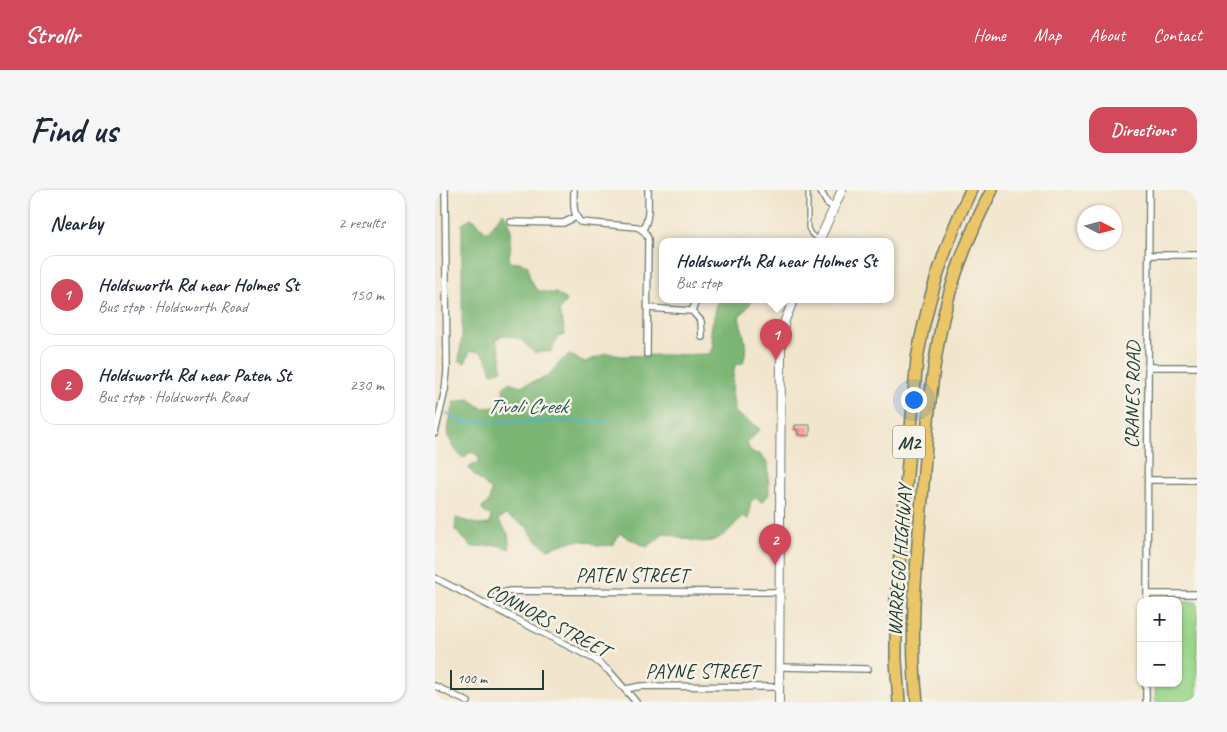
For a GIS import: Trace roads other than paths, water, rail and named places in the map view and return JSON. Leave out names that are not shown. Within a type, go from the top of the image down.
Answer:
[{"type":"highway","name":"WARREGO HIGHWAY","points":[[899,702],[895,660],[895,601],[917,359],[936,277],[953,230],[971,190]]},
{"type":"highway","name":"WARREGO HIGHWAY","points":[[917,702],[912,646],[913,596],[935,363],[947,302],[967,243],[992,190]]},
{"type":"highway","points":[[985,204],[995,198],[999,190]]},
{"type":"street","points":[[435,434],[443,404],[447,372],[445,190]]},
{"type":"street","points":[[574,190],[574,210],[580,222],[586,224],[615,224],[643,229]]},
{"type":"street","points":[[643,229],[647,223],[648,190]]},
{"type":"street","points":[[820,190],[827,203],[834,207]]},
{"type":"street","points":[[821,238],[842,190]]},
{"type":"street","name":"CRANES ROAD","points":[[1147,597],[1149,190]]},
{"type":"street","points":[[511,222],[563,223],[576,217]]},
{"type":"street","points":[[643,229],[648,239],[647,354]]},
{"type":"street","points":[[1149,255],[1197,255]]},
{"type":"street","points":[[692,311],[695,303]]},
{"type":"street","points":[[779,702],[781,340],[785,320],[792,303]]},
{"type":"street","points":[[648,308],[692,311],[701,321],[702,337]]},
{"type":"street","points":[[1149,367],[1197,367]]},
{"type":"street","points":[[1148,480],[1197,480]]},
{"type":"street","name":"CONNORS STREET","points":[[435,578],[594,659],[609,671],[636,702]]},
{"type":"street","name":"PATEN STREET","points":[[490,606],[497,595],[509,591],[780,592]]},
{"type":"street","points":[[1147,597],[1197,594]]},
{"type":"street","name":"PAYNE STREET","points":[[779,667],[868,669]]},
{"type":"street","points":[[435,686],[468,702]]},
{"type":"street","name":"PAYNE STREET","points":[[626,689],[641,686],[779,687]]},
{"type":"street","points":[[1146,687],[1146,702]]},
{"type":"lane","points":[[808,190],[809,231],[817,238]]},
{"type":"waterway","name":"Tivoli Creek","points":[[447,414],[461,422],[610,421]]},
{"type":"place","name":"Holdsworth Rd near Holmes St","points":[[776,360]]},
{"type":"place","name":"Holdsworth Rd near Paten St","points":[[775,565]]}]
